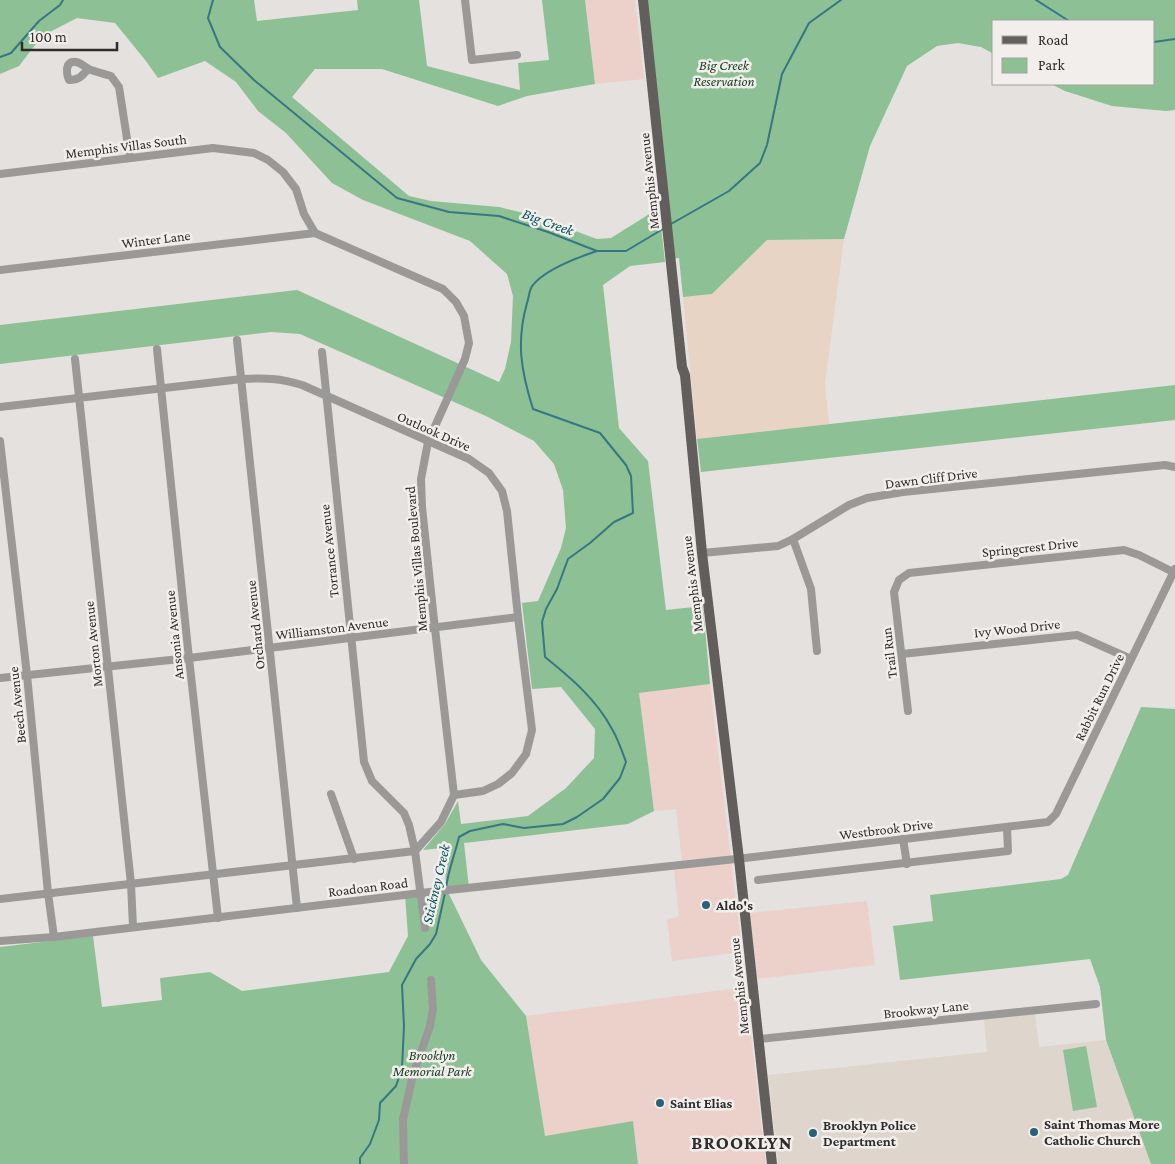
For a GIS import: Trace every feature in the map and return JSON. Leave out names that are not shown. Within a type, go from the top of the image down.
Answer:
[{"type":"main road","name":"Memphis Avenue","points":[[643,0],[682,367],[685,375],[702,553],[739,859],[772,1164]]},
{"type":"street","points":[[465,0],[472,60],[517,55]]},
{"type":"street","points":[[88,69],[111,76],[119,88],[130,158]]},
{"type":"street","name":"Memphis Villas South","points":[[0,174],[213,148],[254,153],[268,160],[283,172],[296,190],[304,214],[315,233]]},
{"type":"street","name":"Winter Lane","points":[[0,270],[315,233]]},
{"type":"street","name":"Memphis Villas Boulevard","points":[[315,233],[443,289],[456,302],[464,316],[469,343],[465,359],[428,442],[421,479],[434,628],[454,795]]},
{"type":"street","name":"Orchard Avenue","points":[[237,340],[297,908]]},
{"type":"street","name":"Ansonia Avenue","points":[[157,349],[218,918]]},
{"type":"street","name":"Torrance Avenue","points":[[322,352],[364,762],[372,781],[404,813],[410,825],[415,851]]},
{"type":"street","name":"Morton Avenue","points":[[75,359],[131,884],[133,927]]},
{"type":"street","name":"Outlook Drive","points":[[0,408],[242,379],[284,379],[302,385],[469,459],[489,473],[502,491],[507,511],[532,730],[526,754],[512,773],[498,784],[483,791],[454,795]]},
{"type":"street","name":"Beech Avenue","points":[[0,441],[27,675],[54,937]]},
{"type":"street","name":"Dawn Cliff Drive","points":[[702,553],[778,546],[849,505],[867,498],[903,492],[1165,465],[1175,467]]},
{"type":"street","points":[[793,539],[812,589],[817,651]]},
{"type":"street","name":"Springcrest Drive","points":[[894,592],[899,580],[909,573],[1110,551],[1124,550],[1174,571]]},
{"type":"street","name":"Rabbit Run Drive","points":[[1035,825],[1048,822],[1056,814],[1174,571]]},
{"type":"street","name":"Trail Run","points":[[894,592],[908,711]]},
{"type":"street","name":"Williamston Avenue","points":[[0,678],[189,658],[518,617]]},
{"type":"street","name":"Ivy Wood Drive","points":[[902,654],[1078,635],[1131,659]]},
{"type":"street","points":[[331,794],[354,859]]},
{"type":"street","points":[[0,899],[415,851],[441,822],[454,795]]},
{"type":"street","name":"Westbrook Drive","points":[[739,859],[1035,825]]},
{"type":"street","points":[[758,880],[1008,851],[1007,828]]},
{"type":"street","points":[[903,840],[907,864]]},
{"type":"street","points":[[415,851],[425,928]]},
{"type":"street","name":"Roadoan Road","points":[[0,941],[54,937],[420,893],[739,859]]},
{"type":"street","points":[[404,1164],[403,1119],[413,1075],[430,1026],[433,1009],[432,980]]},
{"type":"street","name":"Brookway Lane","points":[[759,1039],[1096,1004]]},
{"type":"shaded area","points":[[585,0],[635,0],[644,79],[595,84]]},
{"type":"shaded area","points":[[844,239],[825,383],[829,425],[697,439],[683,297],[712,294],[767,240]]},
{"type":"shaded area","points":[[710,684],[742,952],[672,961],[667,919],[679,917],[674,870],[683,869],[676,809],[654,811],[639,693]]},
{"type":"shaded area","points":[[867,901],[875,965],[757,979],[749,913]]},
{"type":"shaded area","points":[[745,987],[766,1164],[638,1164],[633,1121],[545,1137],[526,1016]]},
{"type":"shaded area","points":[[1035,1014],[1039,1047],[1106,1040],[1151,1164],[778,1164],[768,1075],[987,1052],[984,1019]]},
{"type":"green space","points":[[0,0],[254,0],[257,21],[358,10],[357,0],[419,0],[427,66],[520,90],[518,63],[549,60],[542,0],[585,0],[595,84],[527,96],[498,106],[382,69],[315,69],[292,97],[409,196],[431,201],[499,207],[532,215],[597,239],[611,238],[659,208],[665,262],[630,266],[603,285],[619,428],[648,461],[666,610],[703,606],[710,684],[639,693],[654,811],[628,824],[464,843],[469,888],[447,890],[442,848],[423,850],[445,824],[458,801],[461,824],[528,816],[566,788],[594,758],[595,729],[561,687],[532,689],[522,603],[538,601],[561,548],[566,528],[563,490],[554,464],[534,441],[486,416],[300,334],[271,332],[0,364],[0,325],[297,290],[499,382],[505,369],[511,342],[513,296],[507,274],[470,241],[363,200],[332,183],[286,133],[258,111],[236,82],[205,61],[158,78],[115,23],[77,18],[42,36],[19,66],[0,74]]},
{"type":"green space","name":"Big Creek Reservation","points":[[643,0],[1175,0],[1175,110],[1166,111],[1112,106],[1065,91],[1053,85],[1155,85],[1155,20],[992,20],[992,53],[981,47],[958,43],[937,46],[907,66],[870,146],[844,239],[767,240],[712,294],[683,297],[679,258],[671,259]]},
{"type":"green space","points":[[1175,385],[1175,420],[701,472],[697,439]]},
{"type":"green space","points":[[1141,707],[1175,709],[1175,1164],[1151,1164],[1106,1040],[1100,987],[1090,959],[900,980],[893,926],[933,921],[930,895],[1061,879],[1068,875]]},
{"type":"green space","name":"Brooklyn Memorial Park","points":[[447,890],[481,960],[526,1016],[545,1136],[633,1121],[638,1164],[0,1164],[0,947],[93,936],[102,1007],[162,1000],[160,978],[210,972],[242,991],[389,972],[408,936],[405,895]]},
{"type":"green space","points":[[1086,1046],[1097,1107],[1073,1111],[1063,1050]]},
{"type":"waterway","name":"Big Creek","points":[[0,57],[11,53],[39,21],[60,5],[63,0]]},
{"type":"waterway","name":"Big Creek","points":[[213,0],[208,18],[220,47],[254,80],[397,198],[449,212],[499,216],[597,251],[626,251],[663,229]]},
{"type":"waterway","name":"Big Creek","points":[[671,224],[729,191],[760,163],[767,145],[782,74],[809,23],[841,0]]},
{"type":"waterway","name":"Big Creek","points":[[1036,0],[1067,20]]},
{"type":"waterway","name":"Big Creek","points":[[1155,42],[1175,39]]},
{"type":"waterway","name":"Stickney Creek","points":[[446,888],[459,837],[470,831],[503,824],[524,828],[563,824],[603,799],[620,778],[626,762],[620,745],[606,718],[591,699],[545,657],[542,622],[568,559],[614,522],[633,513],[631,476],[626,465],[600,433],[533,409],[525,382],[521,356],[524,317],[532,287],[538,279],[554,269],[597,251]]},
{"type":"waterway","name":"Stickney Creek","points":[[360,1164],[360,1158],[370,1144],[379,1120],[380,1103],[396,1086],[402,1068],[404,1026],[402,985],[416,959],[430,944],[436,934],[445,893]]},
{"type":"place","name":"Aldo's","points":[[706,905]]},
{"type":"place","name":"Saint Elias","points":[[660,1103]]},
{"type":"place","name":"Saint Thomas More Catholic Church","points":[[1034,1132]]},
{"type":"place","name":"Brooklyn Police Department","points":[[813,1133]]},
{"type":"district","name":"BROOKLYN","points":[[742,1142]]}]
